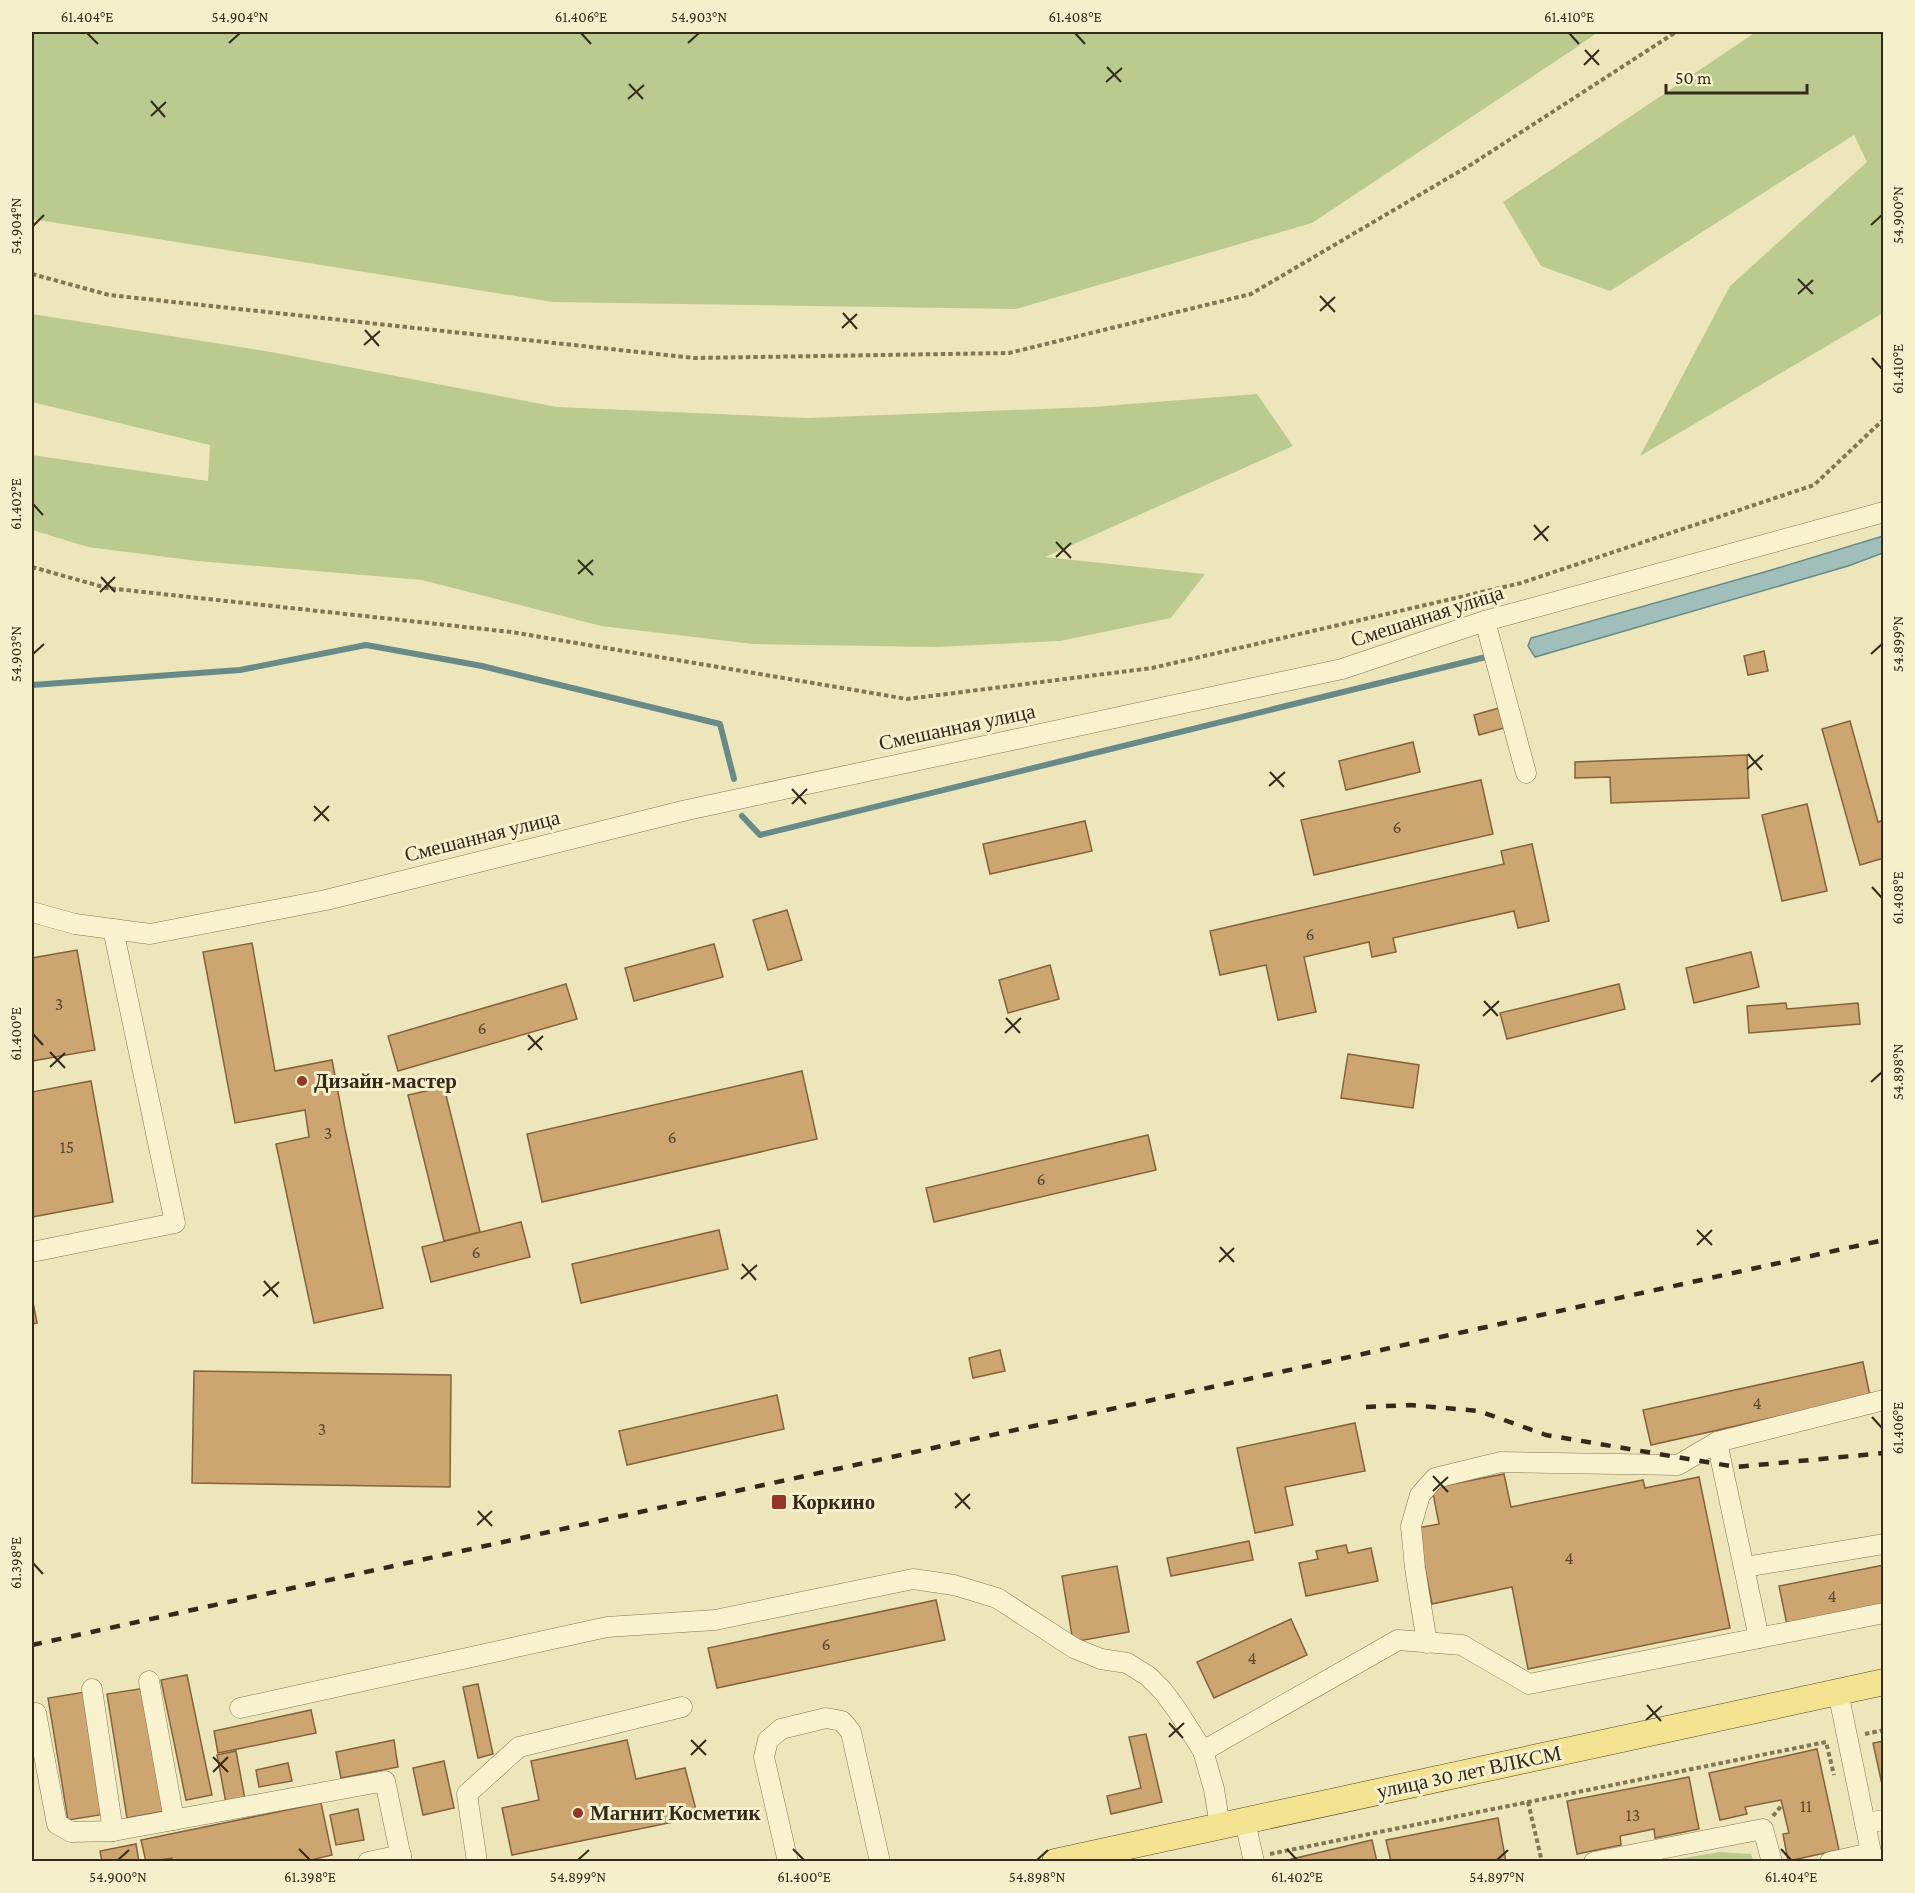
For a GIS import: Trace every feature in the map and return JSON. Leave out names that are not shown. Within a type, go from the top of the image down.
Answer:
[{"type":"main road","name":"улица 30 лет ВЛКСМ","points":[[1068,1860],[1884,1682]]},
{"type":"street","name":"Смешанная улица","points":[[32,912],[75,924],[150,934],[326,900],[687,810],[1342,669],[1485,621],[1884,512]]},
{"type":"street","points":[[1485,621],[1526,773]]},
{"type":"street","points":[[32,1252],[175,1223],[114,929]]},
{"type":"street","points":[[1427,1643],[1411,1526],[1420,1495],[1435,1478],[1501,1462],[1678,1464],[1717,1442],[1884,1400]]},
{"type":"street","points":[[1717,1442],[1759,1638]]},
{"type":"street","points":[[1745,1568],[1884,1544]]},
{"type":"street","points":[[240,1708],[607,1627],[715,1620],[913,1579],[954,1585],[997,1598],[1074,1648],[1101,1659],[1127,1663],[1148,1676],[1163,1691],[1203,1751],[1214,1789],[1232,1823],[1258,1859]]},
{"type":"street","points":[[1203,1751],[1398,1640],[1462,1645],[1529,1684],[1884,1613]]},
{"type":"street","points":[[149,1681],[174,1820]]},
{"type":"street","points":[[92,1689],[113,1831]]},
{"type":"street","points":[[1830,1862],[1872,1857],[1874,1821],[1838,1692]]},
{"type":"street","points":[[477,1862],[467,1794],[519,1747],[682,1707]]},
{"type":"street","points":[[36,1713],[57,1824],[71,1832],[113,1831],[385,1781],[401,1858],[368,1862]]},
{"type":"street","points":[[788,1862],[764,1757],[768,1740],[781,1729],[826,1718],[842,1720],[851,1732],[880,1862]]},
{"type":"street","points":[[1594,1862],[1763,1829],[1772,1862]]},
{"type":"path","points":[[32,274],[109,295],[694,358],[1009,352],[1251,294],[1472,164],[1676,32]]},
{"type":"path","points":[[32,567],[107,588],[511,632],[908,699],[1152,668],[1521,583],[1814,485],[1884,419]]},
{"type":"path","points":[[1258,1859],[1826,1742],[1834,1776]]},
{"type":"path","points":[[1528,1802],[1542,1862]]},
{"type":"green space","points":[[32,32],[1598,32],[1312,223],[1016,309],[553,302],[32,219]]},
{"type":"green space","points":[[1756,32],[1883,32],[1883,313],[1640,456],[1730,286],[1867,162],[1854,135],[1610,291],[1541,266],[1503,202]]},
{"type":"green space","points":[[32,314],[271,352],[557,407],[807,418],[1092,407],[1257,394],[1293,446],[1045,557],[1205,574],[1171,618],[1060,641],[935,647],[753,644],[601,626],[422,580],[197,561],[88,547],[32,530],[32,455],[208,481],[210,445],[32,402]]},
{"type":"green space","points":[[1719,1852],[1751,1854],[1753,1861],[1666,1861]]},
{"type":"water","points":[[1883,536],[1883,553],[1848,566],[1535,657],[1528,646],[1531,638]]},
{"type":"building","points":[[1764,651],[1768,671],[1748,675],[1744,656]]},
{"type":"building","points":[[1499,708],[1504,728],[1479,735],[1474,715]]},
{"type":"building","points":[[1850,721],[1878,822],[1884,820],[1884,858],[1860,865],[1822,729]]},
{"type":"building","points":[[1413,742],[1420,772],[1346,790],[1339,761]]},
{"type":"building","points":[[1747,755],[1749,798],[1611,803],[1610,777],[1575,778],[1575,762]]},
{"type":"building","points":[[1481,780],[1493,834],[1314,875],[1301,820]]},
{"type":"building","points":[[1807,804],[1827,891],[1782,901],[1762,815]]},
{"type":"building","points":[[1085,821],[1092,851],[990,874],[983,844]]},
{"type":"building","points":[[1532,844],[1549,921],[1518,928],[1514,911],[1393,938],[1396,952],[1372,957],[1369,942],[1304,957],[1316,1012],[1278,1020],[1266,965],[1220,975],[1210,931],[1504,864],[1501,851]]},
{"type":"building","points":[[787,910],[802,960],[768,970],[753,920]]},
{"type":"building","points":[[252,943],[275,1071],[332,1060],[383,1308],[314,1323],[276,1144],[309,1137],[305,1110],[235,1123],[203,952]]},
{"type":"building","points":[[714,944],[723,977],[634,1001],[625,968]]},
{"type":"building","points":[[77,950],[95,1050],[32,1061],[32,958]]},
{"type":"building","points":[[1751,952],[1759,987],[1694,1003],[1686,968]]},
{"type":"building","points":[[1050,965],[1059,999],[1008,1013],[999,980]]},
{"type":"building","points":[[566,984],[577,1019],[398,1071],[388,1036]]},
{"type":"building","points":[[1619,984],[1625,1009],[1507,1039],[1500,1013]]},
{"type":"building","points":[[1786,1003],[1787,1009],[1858,1003],[1860,1024],[1749,1033],[1747,1006]]},
{"type":"building","points":[[1348,1054],[1419,1065],[1413,1108],[1341,1098]]},
{"type":"building","points":[[802,1071],[817,1139],[542,1202],[527,1134]]},
{"type":"building","points":[[91,1081],[113,1202],[32,1217],[32,1092]]},
{"type":"building","points":[[444,1087],[480,1232],[444,1241],[408,1095]]},
{"type":"building","points":[[1148,1135],[1156,1170],[934,1222],[926,1188]]},
{"type":"building","points":[[521,1222],[530,1257],[431,1282],[422,1247]]},
{"type":"building","points":[[719,1230],[728,1269],[581,1303],[572,1264]]},
{"type":"building","points":[[32,1297],[37,1323],[32,1324]]},
{"type":"building","points":[[1000,1350],[1005,1371],[973,1378],[969,1358]]},
{"type":"building","points":[[1863,1362],[1870,1396],[1651,1445],[1643,1410]]},
{"type":"building","points":[[194,1371],[451,1375],[450,1487],[192,1483]]},
{"type":"building","points":[[777,1395],[784,1429],[627,1465],[619,1431]]},
{"type":"building","points":[[1355,1423],[1365,1471],[1285,1487],[1293,1525],[1255,1533],[1237,1448]]},
{"type":"building","points":[[1504,1474],[1511,1507],[1643,1480],[1645,1488],[1699,1477],[1730,1628],[1528,1669],[1512,1587],[1432,1604],[1417,1528],[1439,1524],[1432,1488]]},
{"type":"building","points":[[1249,1541],[1253,1560],[1171,1576],[1167,1558]]},
{"type":"building","points":[[1346,1545],[1348,1553],[1371,1548],[1378,1581],[1306,1596],[1299,1563],[1318,1559],[1316,1551]]},
{"type":"building","points":[[1884,1565],[1884,1605],[1787,1625],[1779,1586]]},
{"type":"building","points":[[1117,1566],[1129,1632],[1073,1642],[1062,1576]]},
{"type":"building","points":[[936,1600],[945,1640],[717,1688],[708,1648]]},
{"type":"building","points":[[1291,1619],[1307,1655],[1214,1698],[1197,1662]]},
{"type":"building","points":[[187,1675],[212,1795],[186,1800],[161,1680]]},
{"type":"building","points":[[478,1684],[493,1754],[478,1758],[463,1687]]},
{"type":"building","points":[[145,1688],[165,1811],[127,1818],[107,1694]]},
{"type":"building","points":[[85,1692],[106,1814],[68,1820],[48,1698]]},
{"type":"building","points":[[311,1710],[316,1733],[218,1753],[214,1731]]},
{"type":"building","points":[[1146,1734],[1162,1802],[1111,1814],[1107,1796],[1141,1788],[1129,1737]]},
{"type":"building","points":[[394,1740],[398,1767],[341,1778],[336,1752]]},
{"type":"building","points":[[627,1740],[636,1779],[685,1768],[698,1817],[512,1855],[502,1808],[539,1800],[531,1761]]},
{"type":"building","points":[[1884,1741],[1884,1789],[1883,1789],[1873,1743]]},
{"type":"building","points":[[1817,1749],[1839,1850],[1788,1861],[1783,1834],[1789,1833],[1781,1800],[1745,1807],[1747,1814],[1720,1820],[1709,1773]]},
{"type":"building","points":[[236,1751],[245,1799],[226,1803],[217,1755]]},
{"type":"building","points":[[444,1761],[454,1808],[423,1815],[413,1768]]},
{"type":"building","points":[[288,1763],[292,1781],[259,1787],[256,1770]]},
{"type":"building","points":[[1689,1777],[1699,1829],[1655,1838],[1654,1829],[1620,1836],[1621,1845],[1577,1854],[1567,1801]]},
{"type":"building","points":[[321,1803],[332,1855],[303,1862],[172,1862],[172,1858],[146,1862],[141,1840]]},
{"type":"building","points":[[358,1809],[364,1840],[336,1845],[330,1815]]},
{"type":"building","points":[[1498,1818],[1506,1862],[1391,1862],[1386,1840]]},
{"type":"building","points":[[1372,1840],[1377,1862],[1279,1862]]},
{"type":"building","points":[[136,1844],[139,1862],[102,1862],[100,1851]]},
{"type":"waterway","points":[[32,685],[240,670],[366,645],[482,666],[720,724],[734,779]]},
{"type":"waterway","points":[[742,816],[760,835],[1486,657]]},
{"type":"railway","points":[[32,1645],[1884,1240]]},
{"type":"railway","points":[[1366,1407],[1410,1405],[1479,1411],[1546,1435],[1736,1467],[1884,1453]]},
{"type":"place","name":"Дизайн-мастер","points":[[302,1081]]},
{"type":"place","name":"Коркино","points":[[779,1502]]},
{"type":"place","name":"Магнит Косметик","points":[[578,1813]]}]
